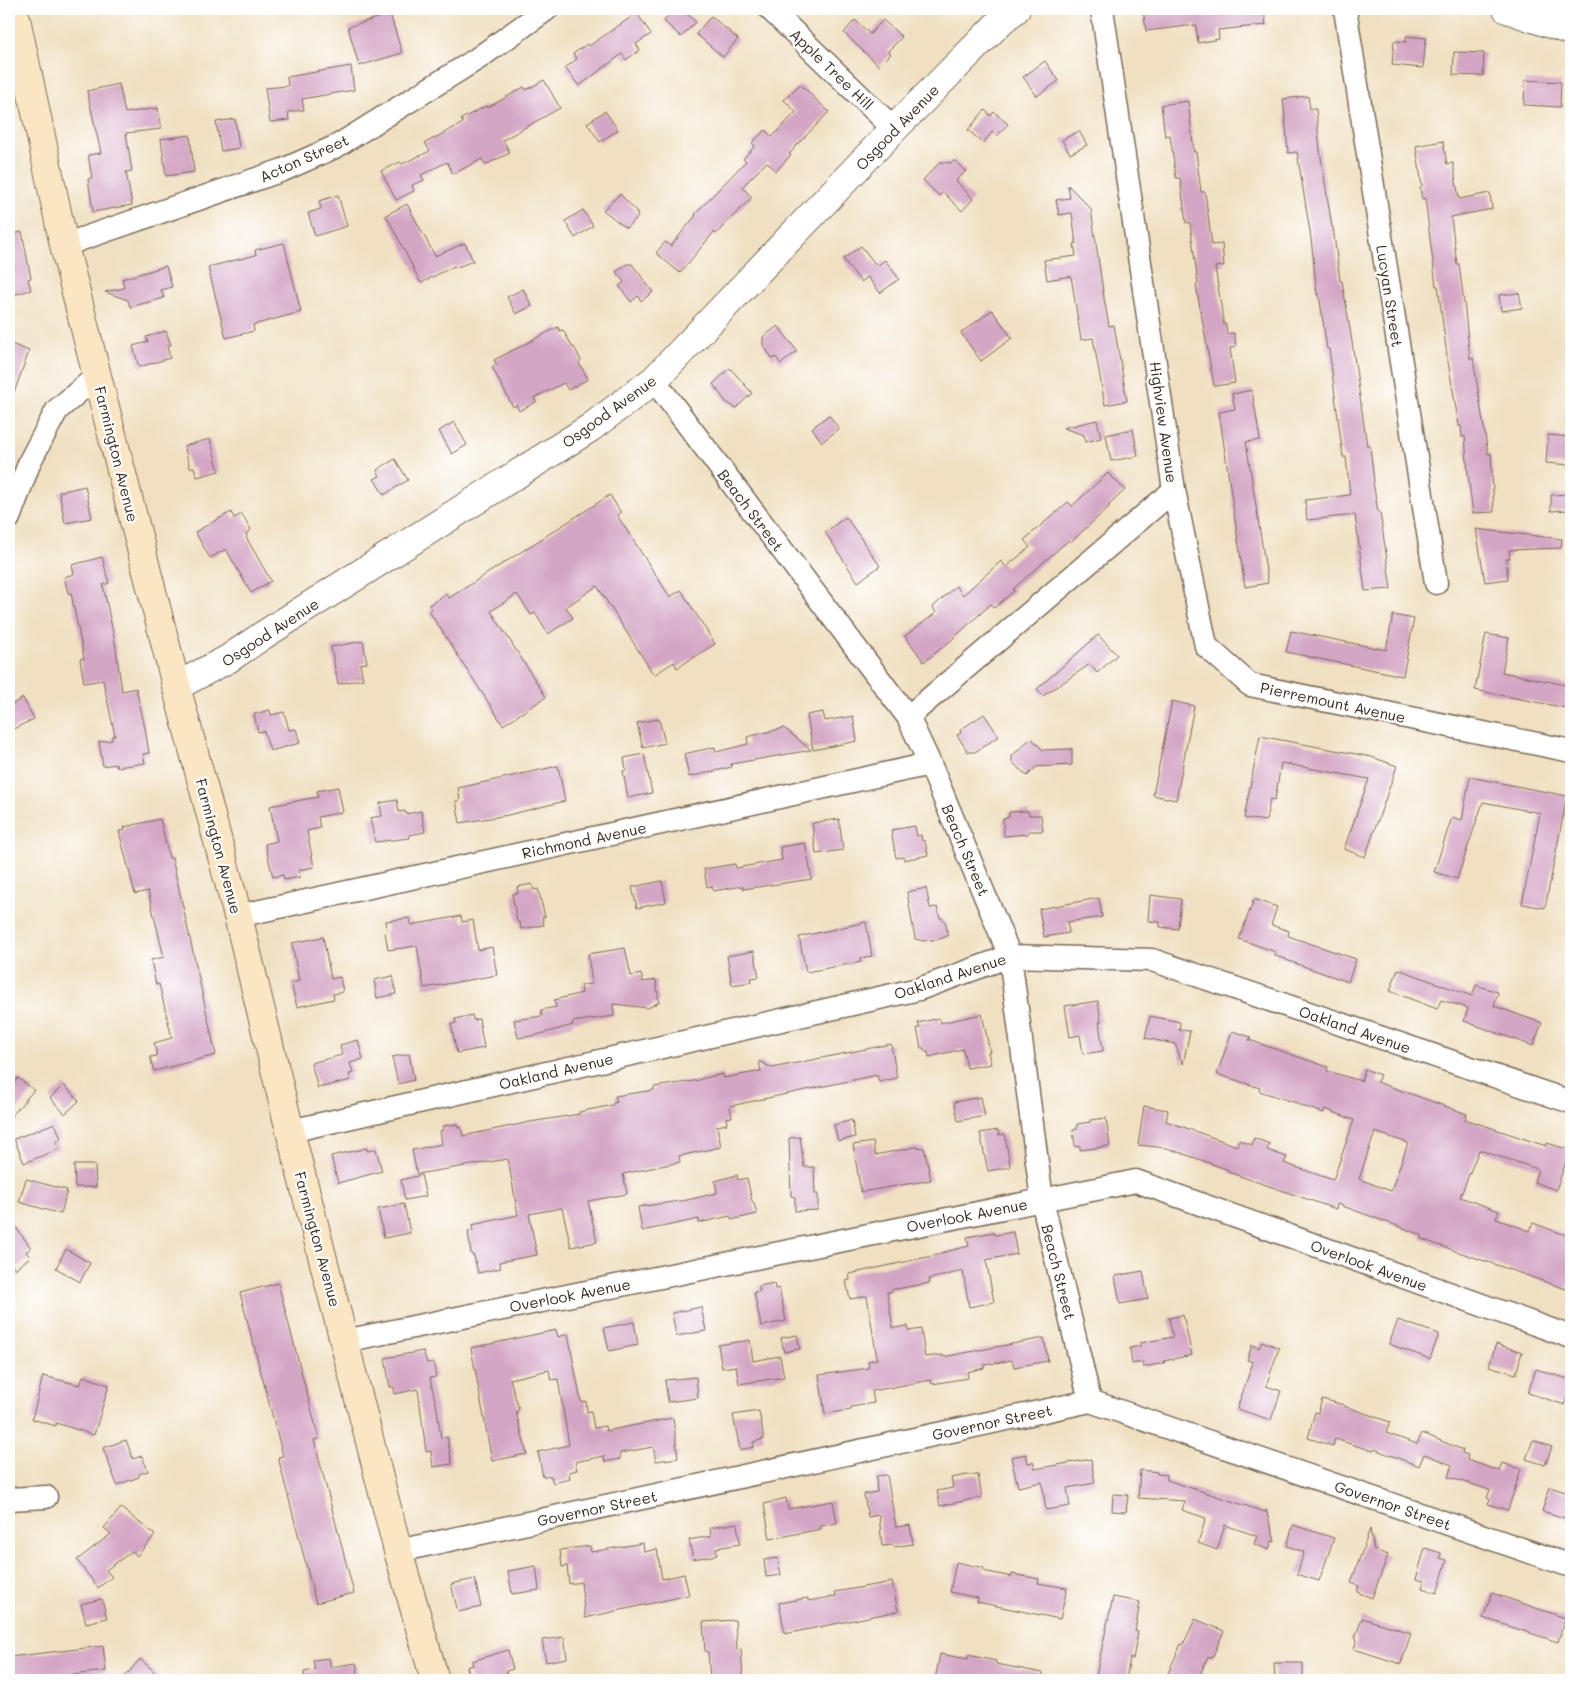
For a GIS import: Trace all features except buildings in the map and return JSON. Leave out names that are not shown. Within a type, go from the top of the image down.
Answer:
[{"type":"main road","name":"Farmington Avenue","points":[[14,9],[64,245],[97,376],[238,916],[290,1131],[398,1551],[435,1680]]},
{"type":"street","name":"Acton Street","points":[[64,245],[282,170],[337,146],[477,59],[547,9]]},
{"type":"street","name":"Apple Tree Hill","points":[[770,9],[894,129]]},
{"type":"street","name":"Osgood Avenue","points":[[177,686],[228,659],[582,433],[654,380],[894,129],[1002,20],[1016,9]]},
{"type":"street","name":"Highview Avenue","points":[[908,717],[1174,490],[1102,9]]},
{"type":"street","name":"Lucyan Street","points":[[1345,9],[1436,583]]},
{"type":"street","points":[[1507,9],[1571,31]]},
{"type":"street","points":[[9,518],[30,460],[58,410],[97,376]]},
{"type":"street","name":"Beach Street","points":[[654,380],[908,717],[930,764],[1010,956],[1042,1200],[1090,1401]]},
{"type":"street","name":"Pierremount Avenue","points":[[1174,490],[1206,646],[1250,685],[1571,751]]},
{"type":"street","name":"Richmond Avenue","points":[[238,916],[930,764]]},
{"type":"street","name":"Oakland Avenue","points":[[290,1131],[919,988],[1010,956],[1152,960],[1571,1102]]},
{"type":"street","name":"Overlook Avenue","points":[[344,1341],[1136,1181],[1571,1337]]},
{"type":"street","name":"Governor Street","points":[[398,1551],[1090,1401],[1571,1566]]},
{"type":"street","points":[[9,1499],[46,1498]]}]
